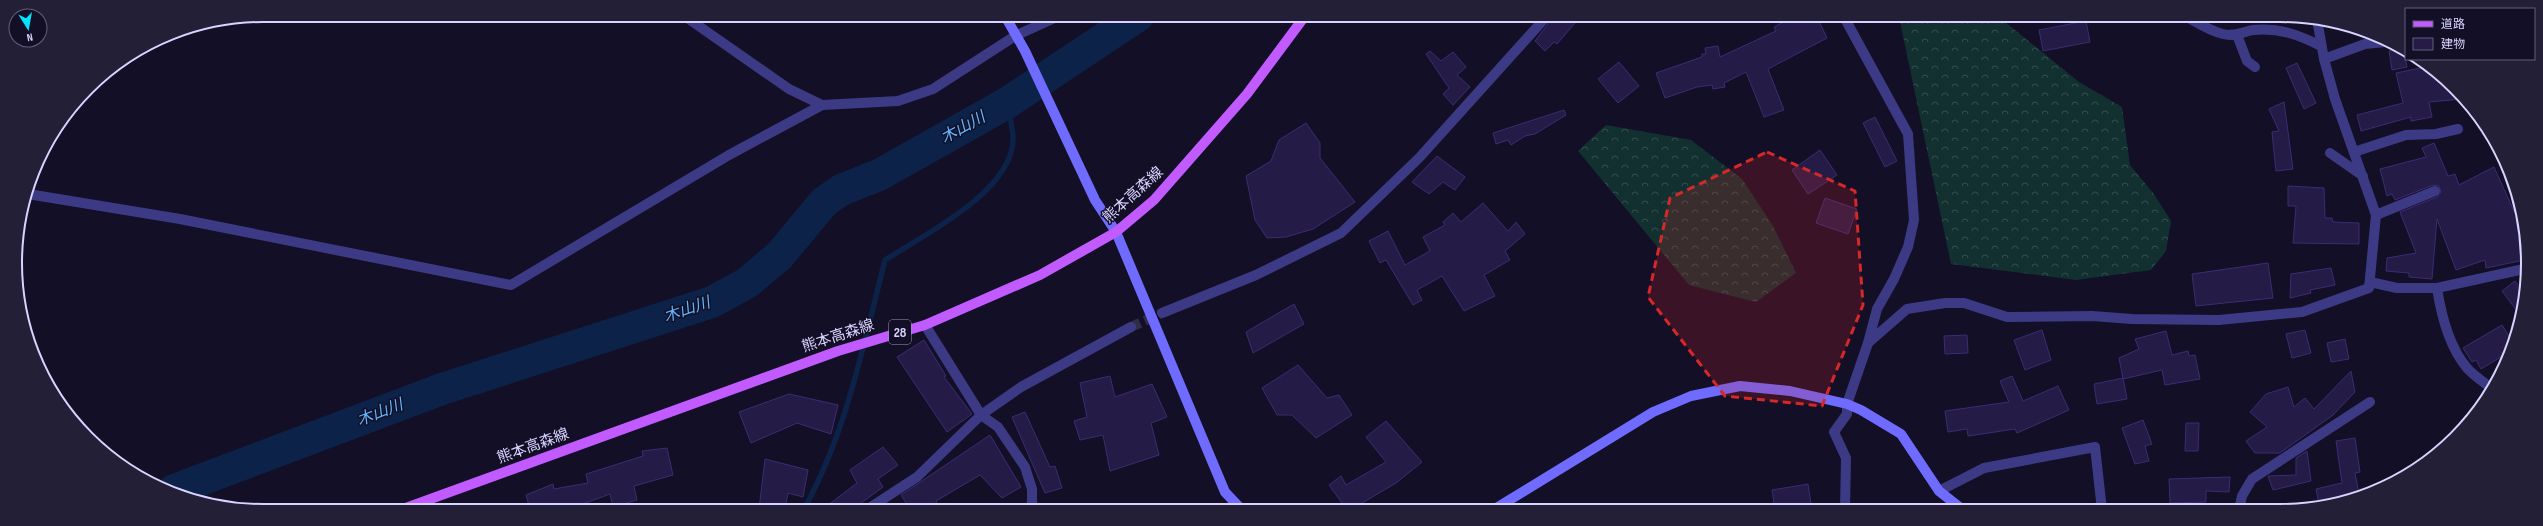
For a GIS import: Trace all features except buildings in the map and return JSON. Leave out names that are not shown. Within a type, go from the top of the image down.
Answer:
[{"type":"main road","name":"熊本高森線","points":[[418,504],[838,351],[925,325],[1040,275],[1116,232],[1154,200],[1192,159],[1247,94],[1301,22]]},
{"type":"street","points":[[693,22],[789,89],[822,105]]},
{"type":"street","points":[[1008,22],[1025,51],[1095,200],[1116,232],[1225,492],[1236,504]]},
{"type":"street","points":[[32,195],[180,219],[511,285],[729,155],[822,105],[898,101],[933,89],[1015,36],[1046,22]]},
{"type":"street","points":[[1162,313],[1256,275],[1341,233],[1419,158],[1541,22]]},
{"type":"street","points":[[1845,504],[1846,458],[1834,432],[1847,414],[1847,404],[1868,343],[1877,309],[1894,279],[1908,247],[1914,220],[1908,134],[1847,22]]},
{"type":"street","points":[[2198,22],[2223,34],[2237,35],[2251,30],[2272,29],[2297,34],[2321,46]]},
{"type":"street","points":[[1868,343],[1907,309],[1945,302],[1964,304],[2007,317],[2092,316],[2132,319],[2219,320],[2302,312],[2369,288],[2376,215],[2324,59],[2318,25]]},
{"type":"street","points":[[2237,35],[2247,61],[2255,67]]},
{"type":"street","points":[[2324,59],[2365,44],[2378,43]]},
{"type":"street","points":[[2354,152],[2406,135],[2436,134],[2458,129]]},
{"type":"street","points":[[2330,153],[2363,176]]},
{"type":"street","points":[[2376,215],[2435,191]]},
{"type":"street","points":[[2370,282],[2397,288],[2437,288],[2520,272]]},
{"type":"street","points":[[2437,288],[2441,310],[2457,350],[2468,368],[2488,385]]},
{"type":"street","points":[[925,325],[981,415],[998,427],[1025,467],[1032,489],[1032,504]]},
{"type":"street","points":[[876,504],[917,477],[981,415],[1021,387],[1131,327]]},
{"type":"street","points":[[1503,504],[1653,412],[1691,396],[1740,386],[1790,391],[1847,404],[1901,434],[1939,491],[1955,504]]},
{"type":"street","points":[[2240,504],[2242,496],[2252,479],[2370,402]]},
{"type":"street","points":[[1939,491],[1984,468],[2094,447],[2101,504]]},
{"type":"highlighted area","points":[[1767,152],[1855,191],[1863,305],[1822,406],[1725,396],[1648,297],[1670,198]]},
{"type":"green space","points":[[1900,22],[2005,22],[2079,82],[2122,107],[2130,165],[2154,194],[2171,221],[2166,251],[2151,270],[2076,280],[1951,264]]},
{"type":"green space","points":[[1606,125],[1691,140],[1742,179],[1773,226],[1796,273],[1756,302],[1689,285],[1578,151]]},
{"type":"waterway","name":"木山川","points":[[178,488],[442,389],[712,302],[747,283],[780,255],[824,202],[841,190],[879,175],[1007,103],[1129,22]]},
{"type":"waterway","points":[[806,504],[832,449],[843,419],[861,356],[885,260],[964,210],[983,194],[998,176],[1009,158],[1013,139],[1012,125],[1007,103]]},
{"type":"tunnel","points":[[1131,327],[1160,314]]}]
